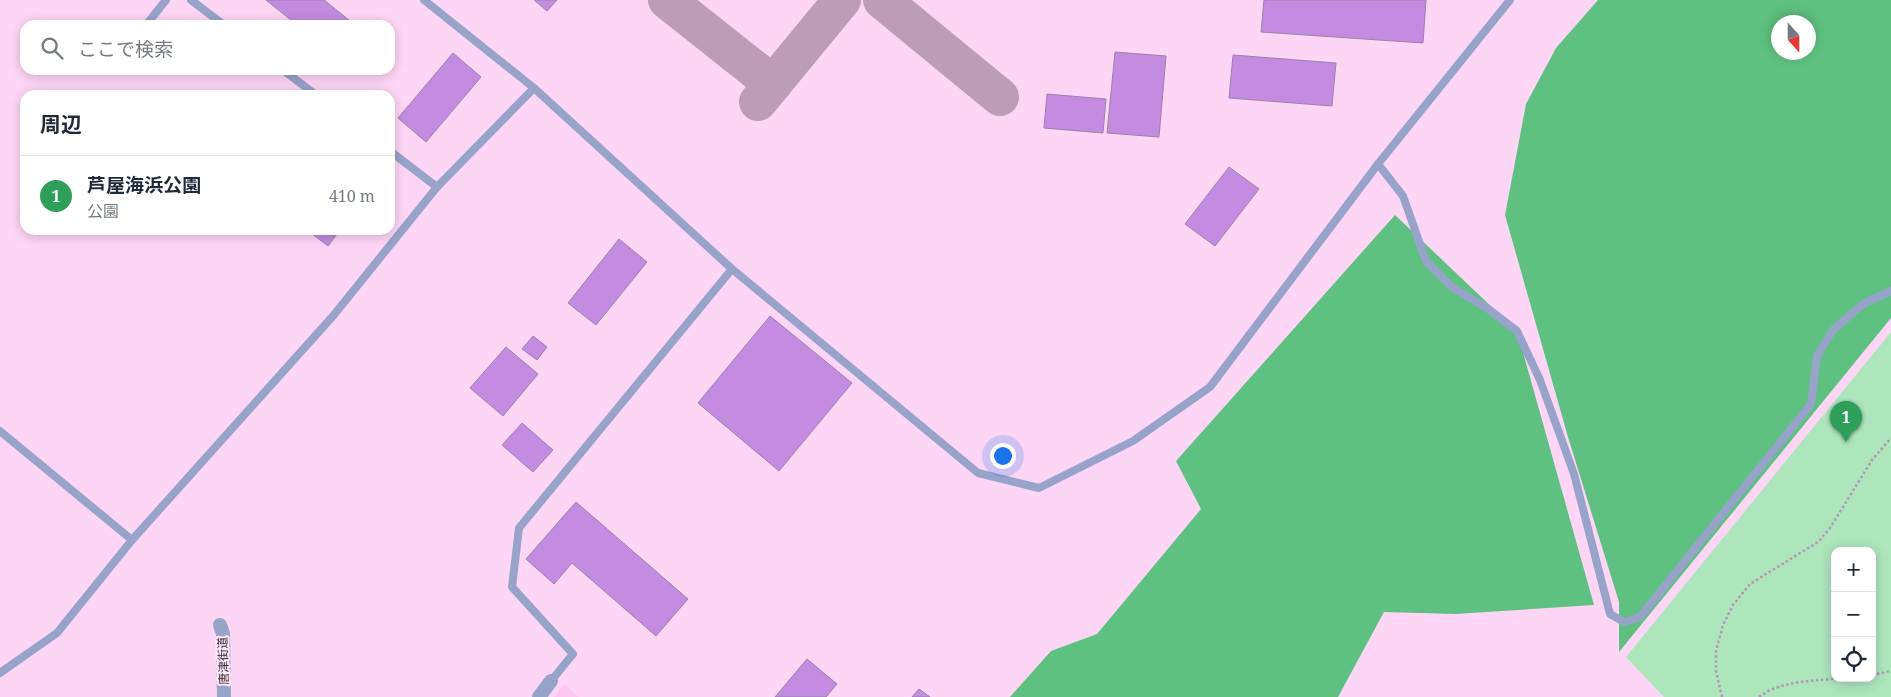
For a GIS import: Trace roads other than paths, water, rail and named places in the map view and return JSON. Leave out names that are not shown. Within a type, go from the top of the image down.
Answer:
[{"type":"street","name":"唐津街道","points":[[220,625],[223,634],[224,697]]},
{"type":"street","points":[[539,697],[551,681]]},
{"type":"lane","points":[[150,20],[166,0]]},
{"type":"lane","points":[[191,0],[217,20]]},
{"type":"lane","points":[[424,0],[534,88],[732,269],[978,473],[1039,488],[1133,441],[1210,387],[1378,164],[1510,0]]},
{"type":"lane","points":[[290,75],[309,90]]},
{"type":"lane","points":[[0,673],[57,633],[132,540],[333,316],[437,187],[534,88]]},
{"type":"lane","points":[[395,155],[437,187]]},
{"type":"lane","points":[[1378,164],[1402,196],[1426,262],[1452,287],[1487,308],[1517,331],[1540,380],[1574,474],[1610,614],[1624,622],[1640,617],[1811,404],[1817,356],[1834,330],[1863,304],[1891,291]]},
{"type":"lane","points":[[551,681],[573,654],[512,587],[519,528],[732,269]]},
{"type":"lane","points":[[0,431],[132,540]]},
{"type":"place","name":"芦屋海浜公園","points":[[1846,442]]}]
